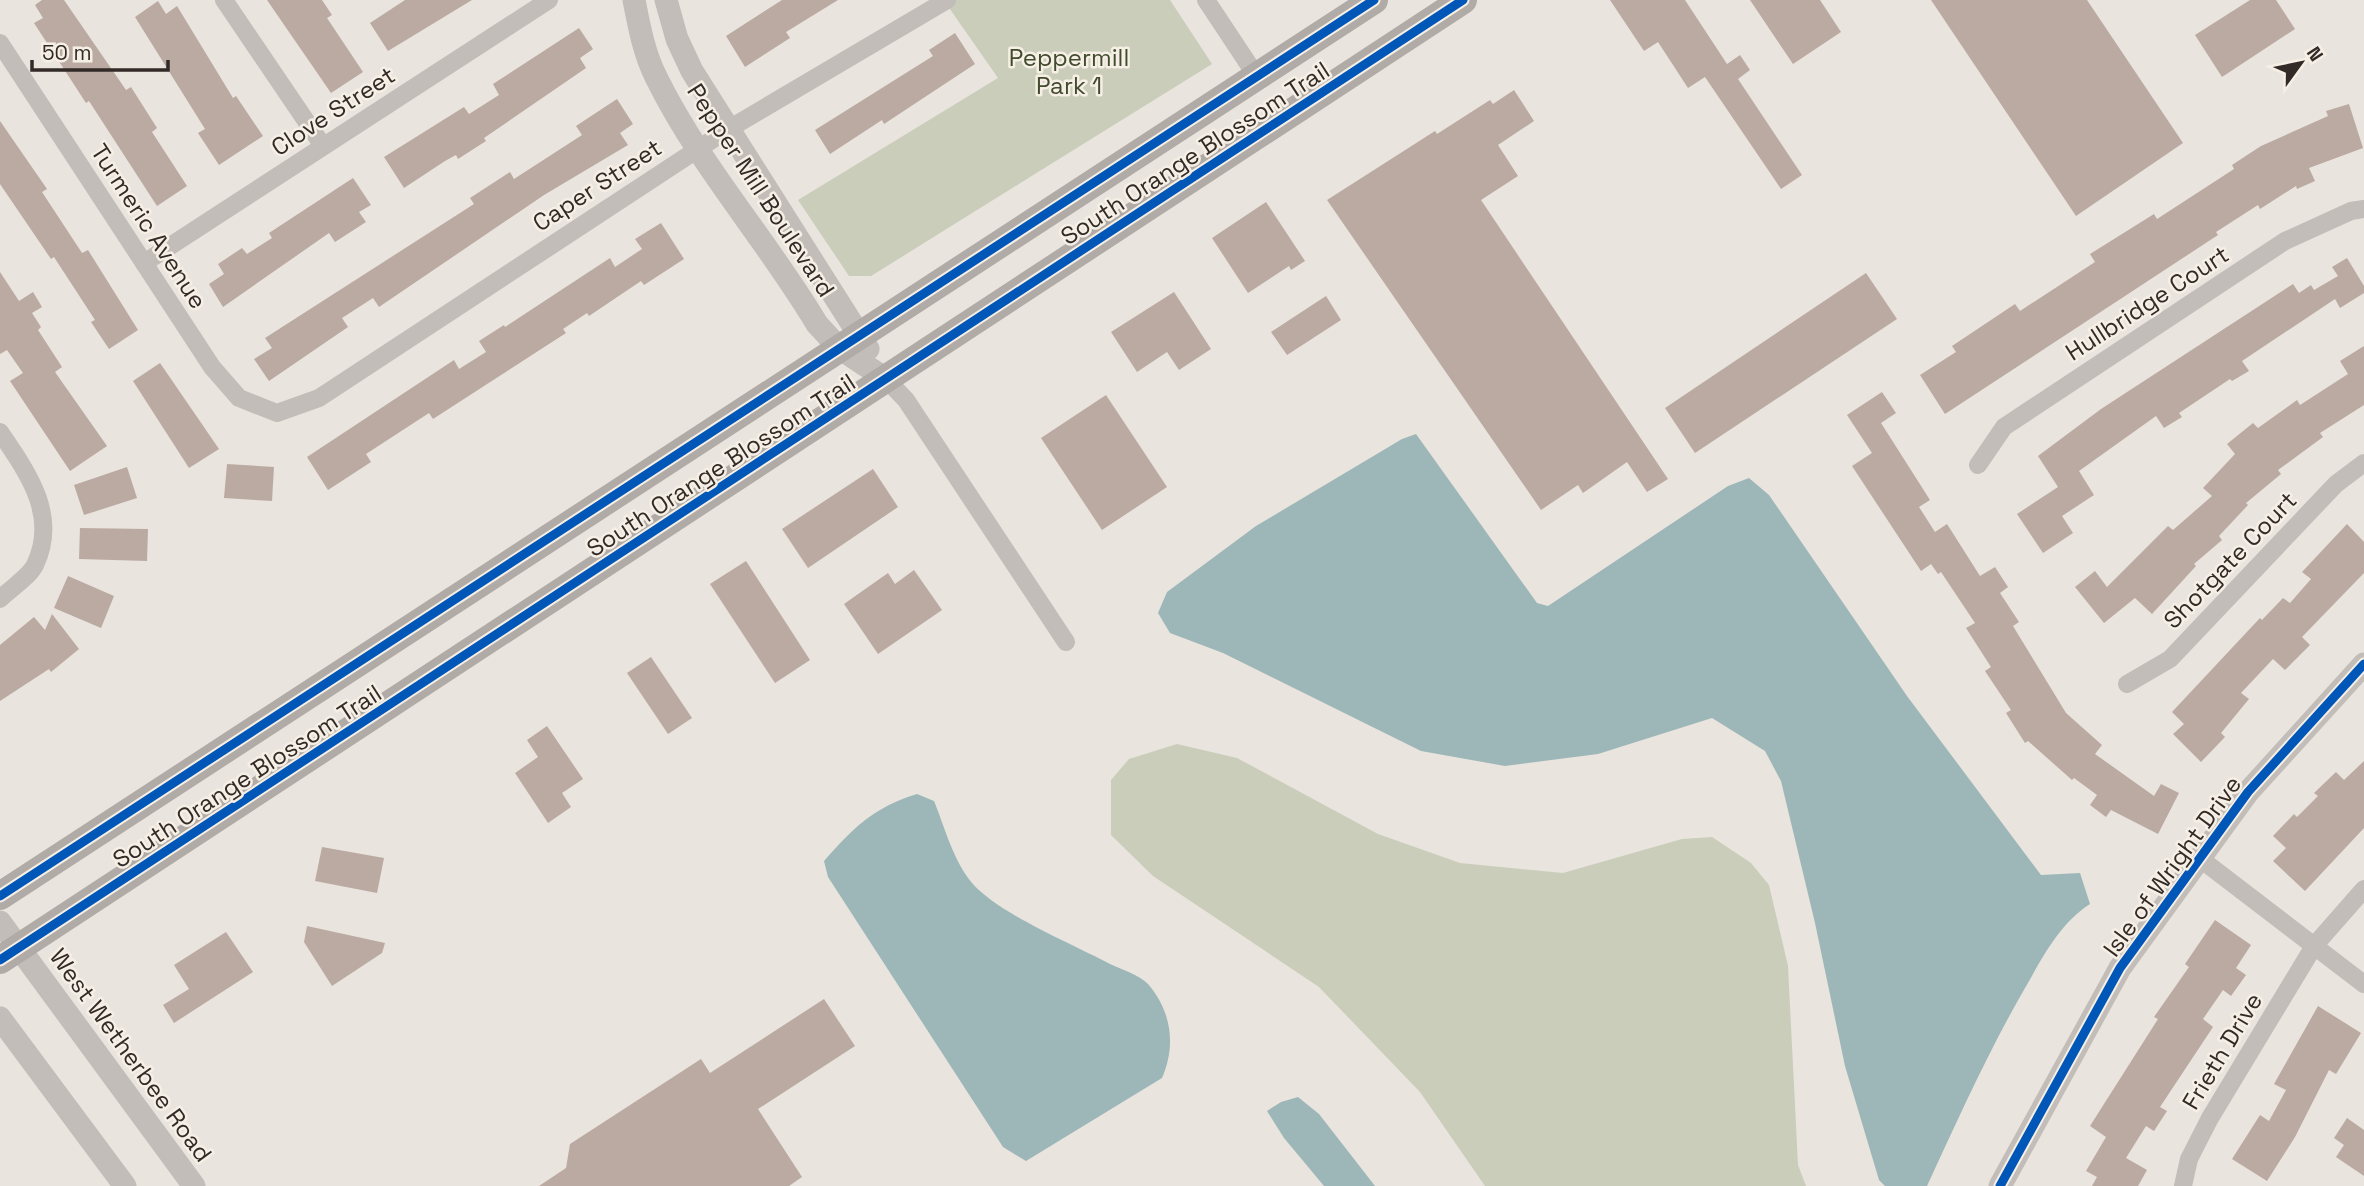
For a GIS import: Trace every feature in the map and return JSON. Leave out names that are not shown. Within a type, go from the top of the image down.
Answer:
[{"type":"main road","name":"South Orange Blossom Trail","points":[[0,895],[1374,0]]},
{"type":"main road","name":"South Orange Blossom Trail","points":[[10,954],[1463,0]]},
{"type":"street","points":[[224,0],[323,146]]},
{"type":"street","name":"Clove Street","points":[[144,263],[549,0]]},
{"type":"street","name":"Pepper Mill Boulevard","points":[[634,0],[641,35],[656,76],[699,148],[817,324],[849,342]]},
{"type":"street","name":"Pepper Mill Boulevard","points":[[666,0],[677,38],[692,71],[849,342],[906,400],[1066,642]]},
{"type":"street","name":"Caper Street","points":[[277,413],[319,398],[727,130],[947,0]]},
{"type":"street","points":[[1206,0],[1257,77]]},
{"type":"street","name":"Turmeric Avenue","points":[[0,43],[212,367],[239,398],[277,413]]},
{"type":"street","name":"Hullbridge Court","points":[[1978,465],[2004,427],[2285,241],[2351,211],[2364,209]]},
{"type":"street","points":[[0,432],[35,485],[46,529],[34,567],[0,599]]},
{"type":"street","name":"Shotgate Court","points":[[2127,684],[2170,659],[2336,484],[2364,463]]},
{"type":"street","name":"Isle of Wright Drive","points":[[2000,1186],[2120,968],[2198,857],[2248,792],[2364,664]]},
{"type":"street","points":[[2198,857],[2364,984]]},
{"type":"street","name":"Frieth Drive","points":[[2183,1186],[2189,1159],[2210,1118],[2314,946],[2364,889]]},
{"type":"street","name":"West Wetherbee Road","points":[[0,922],[10,954],[194,1186]]},
{"type":"street","points":[[0,1018],[125,1186]]},
{"type":"green space","name":"Peppermill Park 1","points":[[1170,0],[1212,64],[871,276],[849,276],[798,200],[998,78],[945,2]]},
{"type":"green space","points":[[1177,744],[1237,758],[1378,834],[1460,863],[1563,873],[1682,839],[1712,837],[1751,863],[1769,885],[1788,966],[1798,1165],[1806,1186],[1485,1186],[1420,1092],[1319,987],[1153,876],[1111,835],[1111,780],[1129,759]]},
{"type":"water","points":[[1416,434],[1537,603],[1548,606],[1728,486],[1749,478],[1769,495],[1907,696],[2041,875],[2080,873],[2090,904],[2069,921],[2038,965],[1986,1061],[1927,1186],[1885,1186],[1879,1180],[1845,1066],[1781,781],[1765,751],[1712,718],[1598,754],[1505,766],[1421,751],[1223,653],[1170,633],[1158,613],[1167,592],[1256,526],[1402,439]]},
{"type":"water","points":[[917,794],[934,801],[965,874],[984,895],[1037,928],[1144,981],[1156,995],[1167,1018],[1169,1054],[1162,1078],[1026,1161],[1003,1147],[828,877],[824,861],[845,838],[876,812]]},
{"type":"water","points":[[1298,1097],[1319,1114],[1375,1186],[1324,1186],[1284,1138],[1267,1111],[1281,1102]]},
{"type":"building","points":[[42,0],[64,0],[126,90],[131,87],[157,128],[152,132],[187,186],[157,206],[89,101],[86,103],[34,23],[43,18],[35,5]]},
{"type":"building","points":[[267,0],[322,0],[332,15],[327,18],[363,72],[331,93]]},
{"type":"building","points":[[405,0],[472,0],[388,51],[370,23]]},
{"type":"building","points":[[782,0],[838,0],[786,32],[790,38],[745,67],[726,36]]},
{"type":"building","points":[[1610,0],[1685,0],[1727,64],[1740,55],[1750,70],[1738,79],[1802,175],[1781,189],[1705,77],[1688,88],[1658,42],[1644,51]]},
{"type":"building","points":[[1750,0],[1820,0],[1841,32],[1793,64]]},
{"type":"building","points":[[1931,0],[2087,0],[2183,143],[2076,216]]},
{"type":"building","points":[[2250,0],[2276,0],[2295,29],[2222,77],[2195,35]]},
{"type":"building","points":[[158,1],[166,14],[177,6],[233,98],[236,96],[263,136],[219,165],[198,133],[205,129],[135,17]]},
{"type":"building","points":[[579,28],[593,49],[580,58],[586,68],[484,138],[486,141],[458,159],[456,155],[445,161],[404,188],[384,157],[464,107],[469,114],[499,95],[493,84]]},
{"type":"building","points":[[955,33],[975,64],[884,124],[882,120],[830,154],[815,130],[933,56],[929,50]]},
{"type":"building","points":[[1514,90],[1534,121],[1498,145],[1518,176],[1481,200],[1668,479],[1647,492],[1627,462],[1583,493],[1578,485],[1541,510],[1327,200],[1435,131],[1437,134],[1490,100],[1493,104]]},
{"type":"building","points":[[617,99],[633,124],[620,133],[628,145],[544,195],[379,307],[373,298],[342,318],[348,327],[269,381],[254,359],[272,348],[265,338],[474,204],[470,198],[510,172],[514,179],[582,135],[576,126]]},
{"type":"building","points":[[2349,104],[2363,148],[2309,168],[2315,181],[2297,189],[2296,186],[2260,209],[2258,205],[2216,232],[2218,235],[1945,414],[1920,375],[1956,352],[1952,346],[2015,304],[2020,311],[2095,262],[2090,254],[2154,214],[2157,219],[2234,169],[2232,165],[2261,146],[2328,116],[2326,111]]},
{"type":"building","points":[[0,121],[47,189],[42,192],[82,253],[88,250],[138,330],[109,349],[91,322],[95,320],[54,257],[51,259],[0,184]]},
{"type":"building","points":[[353,178],[371,205],[359,212],[366,222],[335,242],[329,233],[223,307],[209,284],[224,274],[218,264],[242,248],[247,254],[272,238],[269,233]]},
{"type":"building","points":[[1266,202],[1305,261],[1291,270],[1289,266],[1248,293],[1212,238]]},
{"type":"building","points":[[661,223],[684,259],[644,285],[641,281],[589,316],[587,313],[563,329],[566,333],[433,419],[429,413],[366,454],[371,462],[328,490],[307,457],[454,360],[459,369],[486,352],[479,341],[610,258],[615,267],[642,249],[635,239]]},
{"type":"building","points":[[2347,258],[2364,286],[2364,293],[2340,308],[2335,299],[2242,361],[2249,371],[2232,381],[2230,379],[2179,413],[2182,417],[2164,428],[2156,416],[2079,471],[2094,495],[2062,516],[2073,533],[2043,553],[2017,514],[2058,487],[2038,456],[2101,409],[2293,284],[2299,293],[2311,285],[2314,290],[2338,276],[2332,267]]},
{"type":"building","points":[[0,272],[19,301],[33,292],[42,307],[32,313],[41,327],[38,330],[62,367],[55,372],[107,446],[70,471],[10,381],[23,373],[7,350],[0,354]]},
{"type":"building","points":[[1866,273],[1897,319],[1695,453],[1665,408]]},
{"type":"building","points":[[1174,292],[1211,349],[1179,370],[1167,352],[1137,372],[1111,332]]},
{"type":"building","points":[[1326,296],[1341,320],[1287,355],[1271,332]]},
{"type":"building","points":[[2364,346],[2364,405],[2320,433],[2323,437],[2278,470],[2281,474],[2246,503],[2248,505],[2219,536],[2222,540],[2194,564],[2196,566],[2152,614],[2135,598],[2104,623],[2075,587],[2095,571],[2107,587],[2168,526],[2173,530],[2212,496],[2203,488],[2235,454],[2227,444],[2253,423],[2258,428],[2297,400],[2300,405],[2348,374],[2340,361]]},
{"type":"building","points":[[160,363],[219,449],[189,468],[133,381]]},
{"type":"building","points":[[1882,392],[1896,413],[1881,423],[1930,500],[1919,507],[1935,532],[1947,524],[1980,576],[1995,567],[2008,587],[2000,593],[2019,622],[2013,626],[2066,713],[2102,745],[2095,754],[2154,796],[2161,784],[2179,793],[2158,834],[2111,810],[2106,817],[2090,805],[2097,795],[2074,778],[2072,780],[2028,741],[2025,743],[2006,713],[2011,710],[1985,671],[1991,667],[1966,628],[1975,623],[1941,572],[1938,574],[1931,564],[1921,571],[1852,466],[1872,453],[1847,415]]},
{"type":"building","points":[[1106,395],[1167,487],[1102,530],[1041,438]]},
{"type":"building","points":[[227,464],[274,467],[272,501],[224,498]]},
{"type":"building","points":[[127,467],[137,498],[84,515],[74,485]]},
{"type":"building","points":[[873,469],[898,507],[808,568],[782,529]]},
{"type":"building","points":[[2347,524],[2364,542],[2364,573],[2302,637],[2310,645],[2285,670],[2273,659],[2241,693],[2249,699],[2221,733],[2225,737],[2201,762],[2173,734],[2184,724],[2172,712],[2260,618],[2262,620],[2283,598],[2290,603],[2311,579],[2302,572]]},
{"type":"building","points":[[80,528],[148,529],[147,561],[79,559]]},
{"type":"building","points":[[746,561],[810,660],[775,683],[710,584]]},
{"type":"building","points":[[914,570],[942,610],[878,654],[844,604],[888,573],[895,584]]},
{"type":"building","points":[[68,576],[114,596],[101,628],[54,608]]},
{"type":"building","points":[[52,614],[79,649],[51,672],[49,669],[0,701],[0,645],[34,617],[45,630]]},
{"type":"building","points":[[651,657],[692,718],[668,734],[627,673]]},
{"type":"building","points":[[547,726],[583,779],[562,793],[571,807],[548,823],[515,773],[538,757],[527,740]]},
{"type":"building","points":[[2364,761],[2364,828],[2305,891],[2273,861],[2286,848],[2273,836],[2294,814],[2297,817],[2318,796],[2314,793],[2336,772],[2344,780]]},
{"type":"building","points":[[322,847],[384,858],[377,893],[315,881]]},
{"type":"building","points":[[2215,920],[2251,945],[2236,968],[2246,975],[2231,996],[2223,990],[2203,1019],[2213,1027],[2160,1107],[2167,1111],[2154,1131],[2146,1126],[2126,1158],[2147,1170],[2138,1186],[2092,1186],[2097,1177],[2086,1171],[2106,1137],[2090,1126],[2158,1019],[2154,1017],[2189,967],[2185,964]]},
{"type":"building","points":[[307,926],[385,943],[382,953],[332,986],[304,942]]},
{"type":"building","points":[[226,932],[253,972],[174,1023],[163,1005],[189,989],[174,965]]},
{"type":"building","points":[[824,999],[855,1046],[758,1109],[802,1177],[789,1186],[539,1186],[566,1168],[570,1144],[701,1059],[710,1073]]},
{"type":"building","points":[[2318,1006],[2361,1033],[2336,1074],[2329,1070],[2295,1137],[2267,1181],[2232,1159],[2260,1115],[2269,1121],[2286,1090],[2274,1084]]},
{"type":"building","points":[[2347,1118],[2364,1130],[2364,1176],[2336,1157],[2344,1145],[2334,1138]]},
{"type":"cycle path","points":[[0,896],[1374,0]]},
{"type":"cycle path","points":[[0,960],[1463,0]]},
{"type":"cycle path","points":[[2000,1186],[2120,968],[2248,792],[2364,664]]}]
